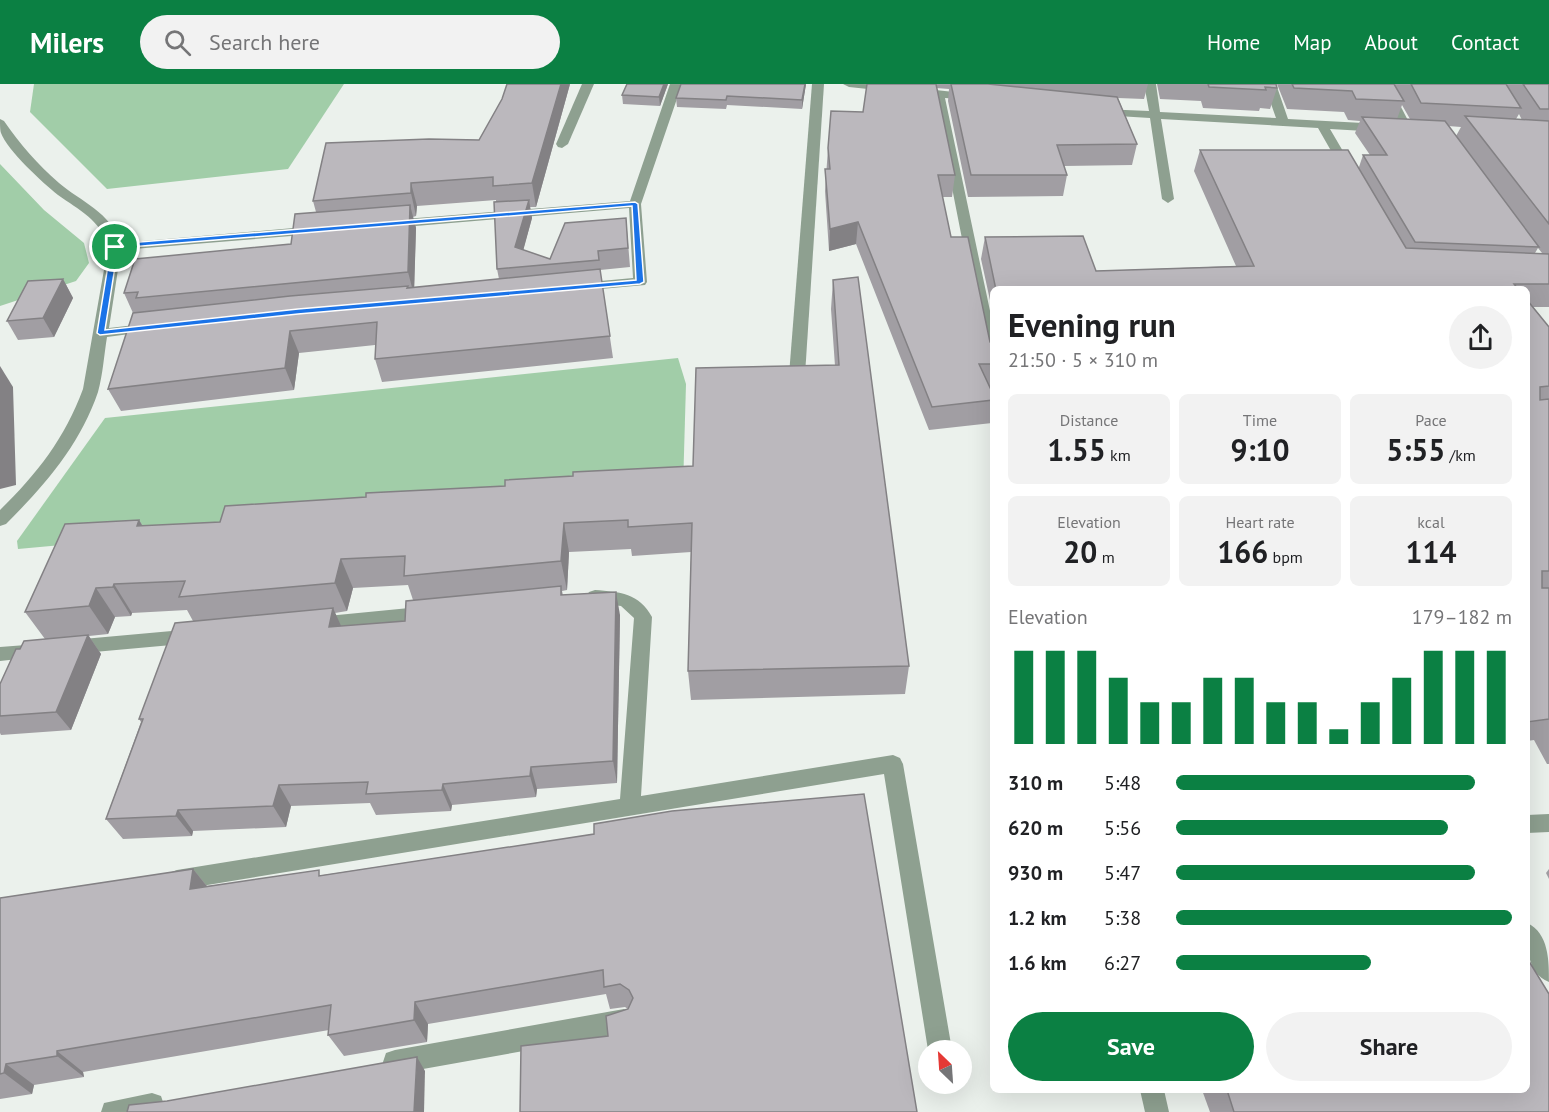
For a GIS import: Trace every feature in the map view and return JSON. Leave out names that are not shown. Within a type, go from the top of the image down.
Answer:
[{"type":"street","points":[[562,144],[588,84]]},
{"type":"street","points":[[569,288],[640,282],[635,204],[676,84]]},
{"type":"street","points":[[797,375],[818,84]]},
{"type":"street","points":[[849,84],[986,99]]},
{"type":"street","points":[[1150,84],[1168,199]]},
{"type":"street","points":[[1270,84],[1283,123]]},
{"type":"street","points":[[1091,110],[1413,130],[1383,84]]},
{"type":"street","points":[[939,94],[990,346]]},
{"type":"street","points":[[0,123],[21,154],[56,187],[95,215],[107,227],[114,239],[115,247],[91,389],[71,438],[30,490],[0,520]]},
{"type":"street","points":[[1322,125],[1356,185]]},
{"type":"street","points":[[384,224],[635,204]]},
{"type":"street","points":[[115,247],[324,229]]},
{"type":"street","points":[[100,333],[170,325]]},
{"type":"street","points":[[571,600],[595,597],[624,599],[635,605],[643,617],[630,808]]},
{"type":"street","points":[[297,626],[452,611]]},
{"type":"street","points":[[0,654],[214,634]]},
{"type":"street","points":[[152,884],[893,764],[938,1040]]},
{"type":"street","points":[[1530,824],[1549,823]]},
{"type":"street","points":[[1530,939],[1549,971]]},
{"type":"street","points":[[368,1066],[624,1021]]},
{"type":"street","points":[[1153,1093],[1157,1112]]},
{"type":"street","points":[[112,1112],[171,1102]]},
{"type":"green space","points":[[34,84],[344,84],[288,169],[107,189],[30,112]]},
{"type":"green space","points":[[0,164],[44,210],[84,243],[89,263],[76,281],[0,306]]},
{"type":"green space","points":[[678,358],[686,384],[683,488],[18,549],[17,541],[105,418]]},
{"type":"building","points":[[507,84],[561,84],[532,183],[493,186],[493,177],[411,183],[411,193],[313,201],[326,143],[429,139],[479,140],[502,99]]},
{"type":"building","points":[[627,84],[664,84],[659,97],[622,95]]},
{"type":"building","points":[[681,84],[805,84],[802,100],[727,96],[726,100],[676,98]]},
{"type":"building","points":[[867,84],[936,84],[955,175],[938,175],[951,237],[968,237],[990,342],[990,364],[979,364],[990,388],[990,400],[932,407],[858,222],[830,229],[825,169],[830,169],[828,148],[831,111],[863,112]]},
{"type":"building","points":[[951,84],[988,84],[1117,97],[1137,144],[1057,145],[1067,175],[971,175]]},
{"type":"building","points":[[1208,84],[1276,84],[1277,88],[1265,87],[1266,90],[1209,87]]},
{"type":"building","points":[[1292,84],[1394,84],[1404,101],[1356,99],[1352,91],[1294,88]]},
{"type":"building","points":[[1411,84],[1506,84],[1521,108],[1421,103]]},
{"type":"building","points":[[1523,84],[1549,84],[1549,109],[1540,109]]},
{"type":"building","points":[[1465,116],[1549,121],[1549,224]]},
{"type":"building","points":[[1362,117],[1445,121],[1539,247],[1415,242],[1363,155],[1387,155]]},
{"type":"building","points":[[1200,150],[1348,150],[1406,248],[1549,254],[1549,284],[1514,284],[1516,286],[995,286],[985,237],[1083,236],[1096,271],[1254,266]]},
{"type":"building","points":[[529,200],[515,247],[550,259],[565,223],[626,218],[628,248],[598,251],[599,260],[497,269],[494,202]]},
{"type":"building","points":[[410,205],[408,272],[136,298],[138,292],[124,293],[135,259],[291,244],[295,214]]},
{"type":"building","points":[[600,269],[610,336],[375,359],[377,322],[290,331],[285,368],[108,389],[133,313],[290,296],[408,286],[407,288]]},
{"type":"building","points":[[858,277],[909,666],[688,671],[692,523],[628,527],[628,520],[564,523],[561,561],[404,576],[405,556],[341,559],[335,583],[179,597],[185,581],[114,584],[113,587],[96,588],[89,606],[25,612],[65,524],[139,520],[137,526],[220,522],[225,506],[366,497],[366,493],[505,486],[505,480],[573,476],[573,472],[693,466],[696,368],[839,365],[833,280]]},
{"type":"building","points":[[63,279],[43,318],[7,321],[28,281]]},
{"type":"building","points":[[1530,304],[1549,327],[1549,386],[1540,387],[1540,400],[1549,399],[1549,571],[1542,571],[1542,588],[1549,588],[1549,719],[1530,722]]},
{"type":"building","points":[[561,586],[561,595],[616,592],[613,761],[531,767],[530,776],[443,784],[442,790],[366,794],[368,782],[279,785],[273,806],[178,810],[176,816],[106,819],[143,719],[139,719],[175,623],[333,608],[329,627],[405,621],[406,601]]},
{"type":"building","points":[[88,635],[56,712],[0,716],[0,684],[16,649],[20,649],[24,641]]},
{"type":"building","points":[[864,794],[917,1112],[520,1112],[521,1046],[608,1036],[606,1016],[628,1009],[633,998],[629,990],[620,984],[604,987],[603,970],[415,1002],[414,1020],[328,1035],[331,1005],[57,1051],[57,1056],[6,1064],[4,1073],[0,1074],[0,898],[193,869],[190,889],[319,870],[319,876],[594,834],[594,824],[672,811]]},
{"type":"building","points":[[1530,963],[1549,994],[1549,1112],[1234,1112],[1228,1093],[1530,1093]]},
{"type":"building","points":[[417,1057],[414,1112],[127,1112],[129,1105],[167,1101]]},
{"type":"route","points":[[635,204],[640,282],[298,312],[100,333],[115,247],[635,204]]}]
